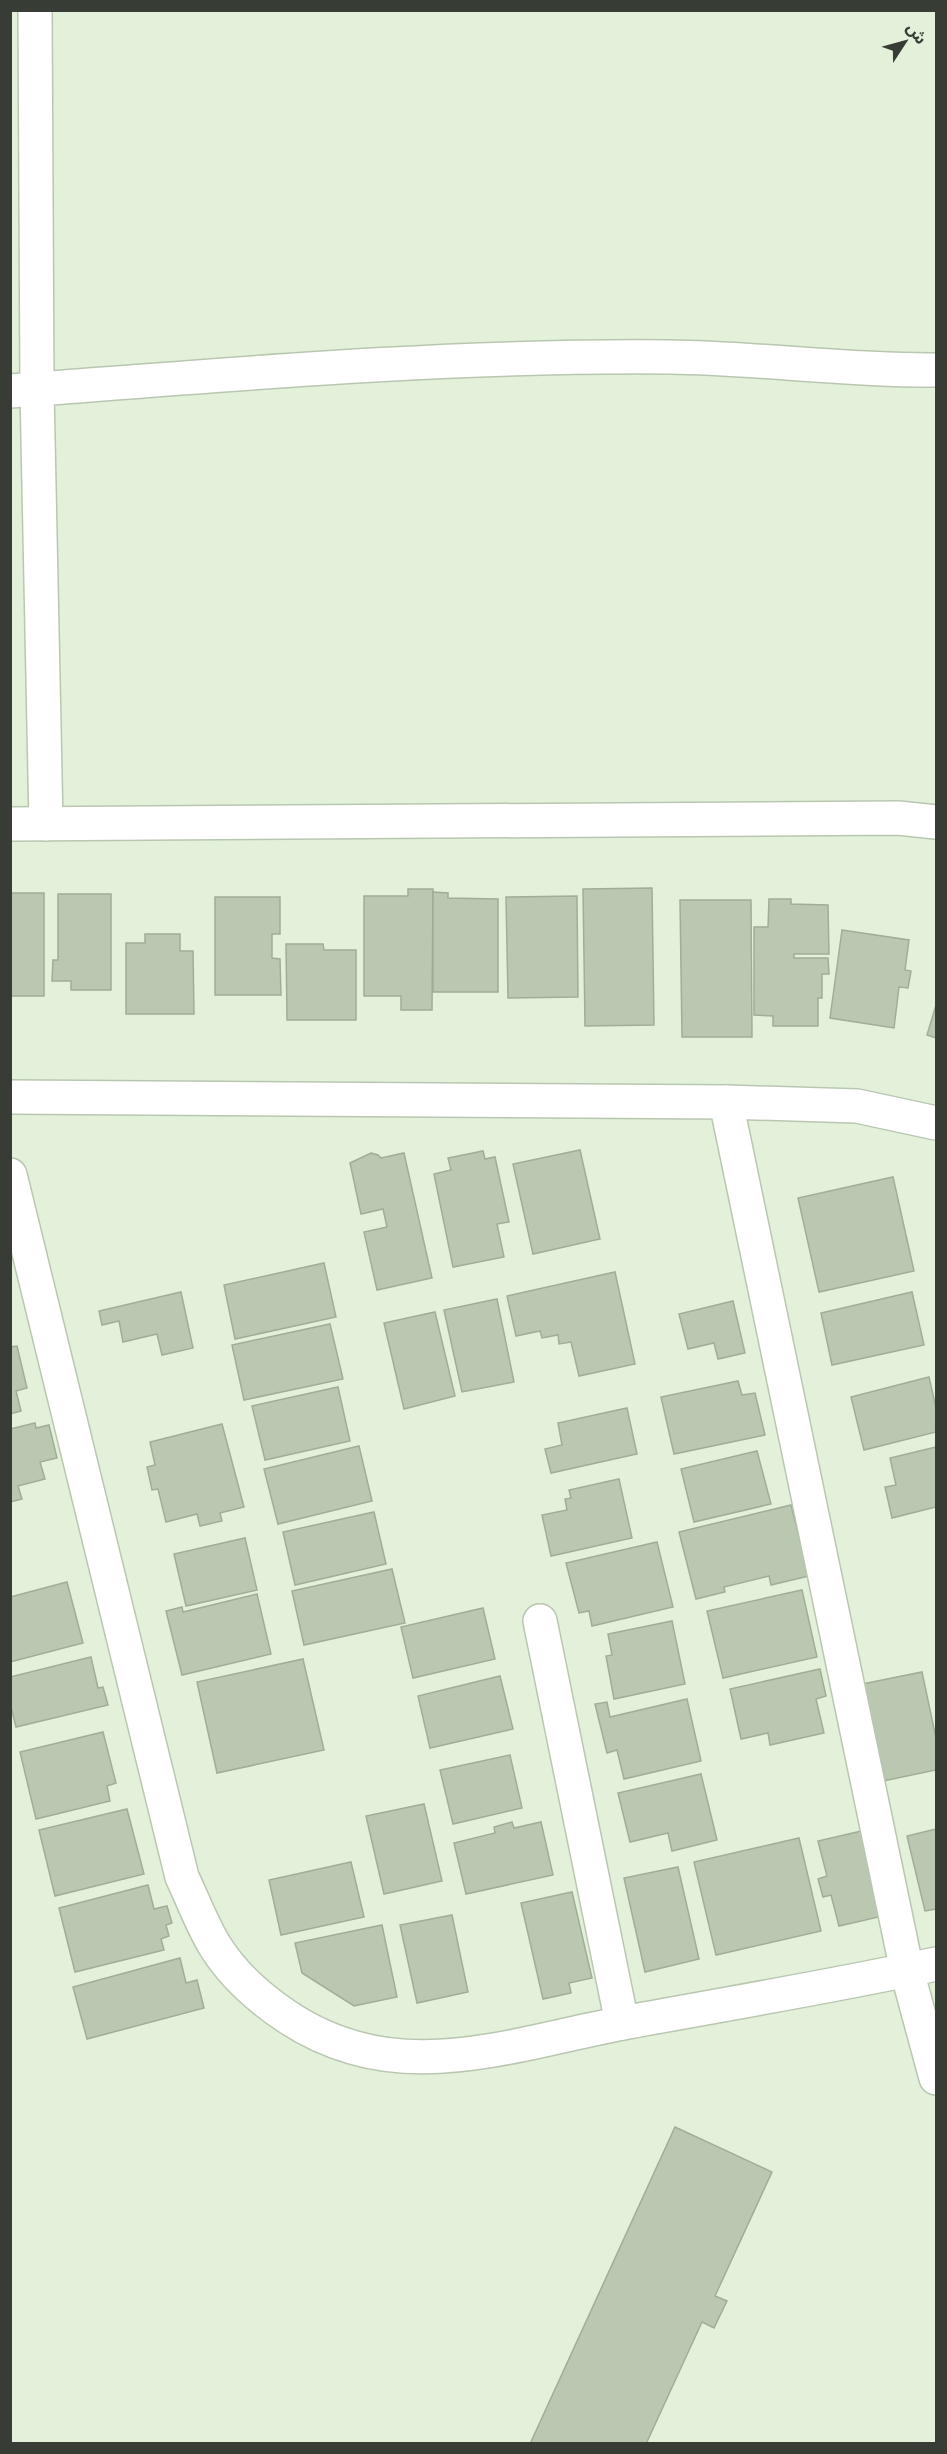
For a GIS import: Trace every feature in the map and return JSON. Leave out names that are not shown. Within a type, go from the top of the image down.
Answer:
[{"type":"street","points":[[35,10],[24,390],[46,824]]},
{"type":"street","points":[[24,390],[320,367],[591,358],[671,357],[936,370]]},
{"type":"street","points":[[10,824],[886,818],[936,822]]},
{"type":"street","points":[[10,1097],[726,1102],[857,1106],[936,1123]]},
{"type":"street","points":[[726,1102],[922,1968],[936,2078]]},
{"type":"street","points":[[10,1175],[182,1877],[216,1947],[254,1994],[296,2023],[354,2050],[420,2059],[498,2050],[622,2023],[922,1968]]},
{"type":"street","points":[[540,1620],[622,2023]]},
{"type":"building","points":[[652,888],[654,1025],[585,1026],[583,889]]},
{"type":"building","points":[[408,889],[433,889],[432,1010],[401,1010],[401,996],[364,996],[364,896],[408,896]]},
{"type":"building","points":[[433,892],[448,893],[448,898],[498,899],[498,992],[433,992]]},
{"type":"building","points":[[10,893],[44,893],[44,996],[10,996]]},
{"type":"building","points":[[58,894],[111,894],[111,990],[71,990],[71,981],[52,981],[53,960],[58,960]]},
{"type":"building","points":[[577,896],[578,997],[508,998],[506,897]]},
{"type":"building","points":[[215,897],[280,897],[280,934],[272,934],[272,958],[280,959],[281,995],[215,995]]},
{"type":"building","points":[[769,899],[791,899],[791,904],[828,905],[829,954],[794,954],[794,958],[828,958],[829,974],[822,974],[822,998],[818,998],[818,1026],[773,1026],[773,1016],[754,1015],[754,927],[768,927]]},
{"type":"building","points":[[680,900],[751,900],[752,1037],[682,1037]]},
{"type":"building","points":[[842,930],[909,940],[905,970],[911,971],[908,988],[899,987],[894,1028],[830,1018]]},
{"type":"building","points":[[145,934],[180,934],[180,951],[193,951],[194,1014],[126,1014],[126,943],[145,943]]},
{"type":"building","points":[[286,944],[323,944],[324,950],[356,950],[356,1020],[287,1020]]},
{"type":"building","points":[[936,1005],[936,1038],[927,1035]]},
{"type":"building","points":[[580,1150],[600,1239],[533,1254],[513,1164]]},
{"type":"building","points":[[483,1151],[485,1159],[495,1157],[509,1222],[497,1224],[504,1257],[453,1267],[434,1174],[451,1170],[448,1158]]},
{"type":"building","points":[[371,1153],[381,1158],[404,1153],[432,1278],[377,1290],[364,1232],[387,1227],[383,1209],[361,1214],[350,1163]]},
{"type":"building","points":[[893,1177],[914,1271],[819,1292],[798,1198]]},
{"type":"building","points":[[324,1263],[336,1317],[235,1339],[224,1285]]},
{"type":"building","points":[[615,1272],[635,1364],[579,1376],[571,1342],[559,1344],[558,1335],[542,1338],[540,1331],[516,1336],[507,1296]]},
{"type":"building","points":[[181,1292],[193,1348],[162,1355],[157,1334],[123,1342],[119,1321],[102,1325],[99,1311]]},
{"type":"building","points":[[912,1292],[924,1345],[832,1365],[821,1313]]},
{"type":"building","points":[[497,1299],[514,1382],[462,1392],[444,1310]]},
{"type":"building","points":[[733,1301],[745,1353],[718,1359],[714,1343],[688,1349],[679,1314]]},
{"type":"building","points":[[435,1312],[455,1396],[404,1409],[384,1323]]},
{"type":"building","points":[[330,1324],[343,1379],[244,1400],[232,1345]]},
{"type":"building","points":[[17,1346],[27,1388],[16,1391],[21,1411],[10,1414],[10,1347]]},
{"type":"building","points":[[929,1377],[936,1408],[936,1432],[864,1450],[851,1397]]},
{"type":"building","points":[[738,1381],[742,1395],[755,1393],[765,1435],[674,1454],[661,1397]]},
{"type":"building","points":[[338,1387],[350,1441],[265,1460],[252,1406]]},
{"type":"building","points":[[627,1408],[637,1454],[551,1473],[545,1449],[562,1445],[558,1423]]},
{"type":"building","points":[[35,1423],[36,1428],[49,1425],[57,1458],[40,1462],[45,1479],[18,1486],[22,1499],[10,1502],[10,1429]]},
{"type":"building","points":[[222,1424],[244,1507],[220,1513],[222,1521],[200,1526],[197,1514],[166,1522],[158,1489],[152,1490],[147,1467],[155,1465],[150,1442]]},
{"type":"building","points":[[359,1446],[372,1501],[278,1524],[264,1469]]},
{"type":"building","points":[[936,1447],[936,1507],[892,1518],[885,1487],[896,1485],[890,1458]]},
{"type":"building","points":[[757,1451],[771,1504],[694,1522],[681,1469]]},
{"type":"building","points":[[619,1479],[632,1538],[551,1556],[542,1515],[567,1510],[565,1499],[571,1498],[569,1490]]},
{"type":"building","points":[[791,1505],[809,1576],[771,1585],[769,1576],[724,1587],[725,1592],[696,1599],[679,1532]]},
{"type":"building","points":[[374,1512],[386,1564],[295,1585],[283,1532]]},
{"type":"building","points":[[245,1538],[257,1590],[186,1606],[174,1554]]},
{"type":"building","points":[[657,1542],[673,1607],[592,1626],[589,1611],[579,1613],[566,1563]]},
{"type":"building","points":[[392,1569],[405,1623],[304,1645],[292,1591]]},
{"type":"building","points":[[67,1582],[83,1643],[10,1662],[10,1597]]},
{"type":"building","points":[[802,1590],[817,1657],[723,1678],[707,1611]]},
{"type":"building","points":[[257,1594],[271,1654],[182,1675],[166,1611],[182,1607],[183,1612]]},
{"type":"building","points":[[483,1608],[495,1659],[413,1678],[401,1627]]},
{"type":"building","points":[[672,1621],[685,1684],[614,1699],[606,1656],[612,1655],[608,1634]]},
{"type":"building","points":[[91,1657],[98,1688],[103,1687],[108,1705],[16,1727],[10,1703],[10,1677]]},
{"type":"building","points":[[303,1659],[324,1750],[217,1773],[197,1682]]},
{"type":"building","points":[[820,1669],[826,1696],[816,1699],[824,1733],[770,1745],[768,1733],[741,1739],[730,1689]]},
{"type":"building","points":[[922,1672],[936,1738],[936,1770],[883,1781],[862,1684]]},
{"type":"building","points":[[500,1676],[513,1729],[430,1748],[418,1696]]},
{"type":"building","points":[[687,1699],[701,1761],[624,1779],[617,1750],[607,1753],[595,1704],[607,1702],[610,1717]]},
{"type":"building","points":[[103,1732],[116,1783],[107,1786],[110,1801],[36,1819],[20,1752]]},
{"type":"building","points":[[510,1755],[522,1808],[453,1824],[440,1770]]},
{"type":"building","points":[[701,1774],[717,1840],[672,1851],[668,1833],[630,1842],[618,1793]]},
{"type":"building","points":[[424,1804],[442,1881],[384,1894],[366,1816]]},
{"type":"building","points":[[127,1809],[144,1874],[55,1896],[39,1830]]},
{"type":"building","points":[[512,1822],[514,1828],[541,1822],[553,1875],[466,1894],[454,1843],[495,1833],[494,1827]]},
{"type":"building","points":[[936,1829],[936,1909],[925,1911],[907,1836]]},
{"type":"building","points":[[866,1830],[887,1915],[839,1926],[831,1895],[823,1897],[818,1879],[827,1876],[818,1841]]},
{"type":"building","points":[[799,1838],[821,1931],[716,1955],[694,1862]]},
{"type":"building","points":[[351,1862],[364,1917],[281,1935],[269,1880]]},
{"type":"building","points":[[678,1867],[699,1959],[645,1972],[624,1878]]},
{"type":"building","points":[[148,1885],[154,1909],[167,1906],[172,1923],[166,1925],[169,1936],[161,1939],[164,1950],[75,1972],[59,1908]]},
{"type":"building","points":[[572,1892],[592,1978],[569,1983],[571,1993],[543,1999],[521,1903]]},
{"type":"building","points":[[452,1915],[468,1992],[417,2003],[400,1925]]},
{"type":"building","points":[[382,1925],[397,1997],[354,2006],[302,1973],[295,1943]]},
{"type":"building","points":[[180,1958],[186,1983],[197,1980],[204,2008],[87,2039],[73,1987]]},
{"type":"building","points":[[675,2127],[772,2172],[715,2296],[727,2301],[714,2328],[702,2322],[646,2444],[530,2444]]}]
